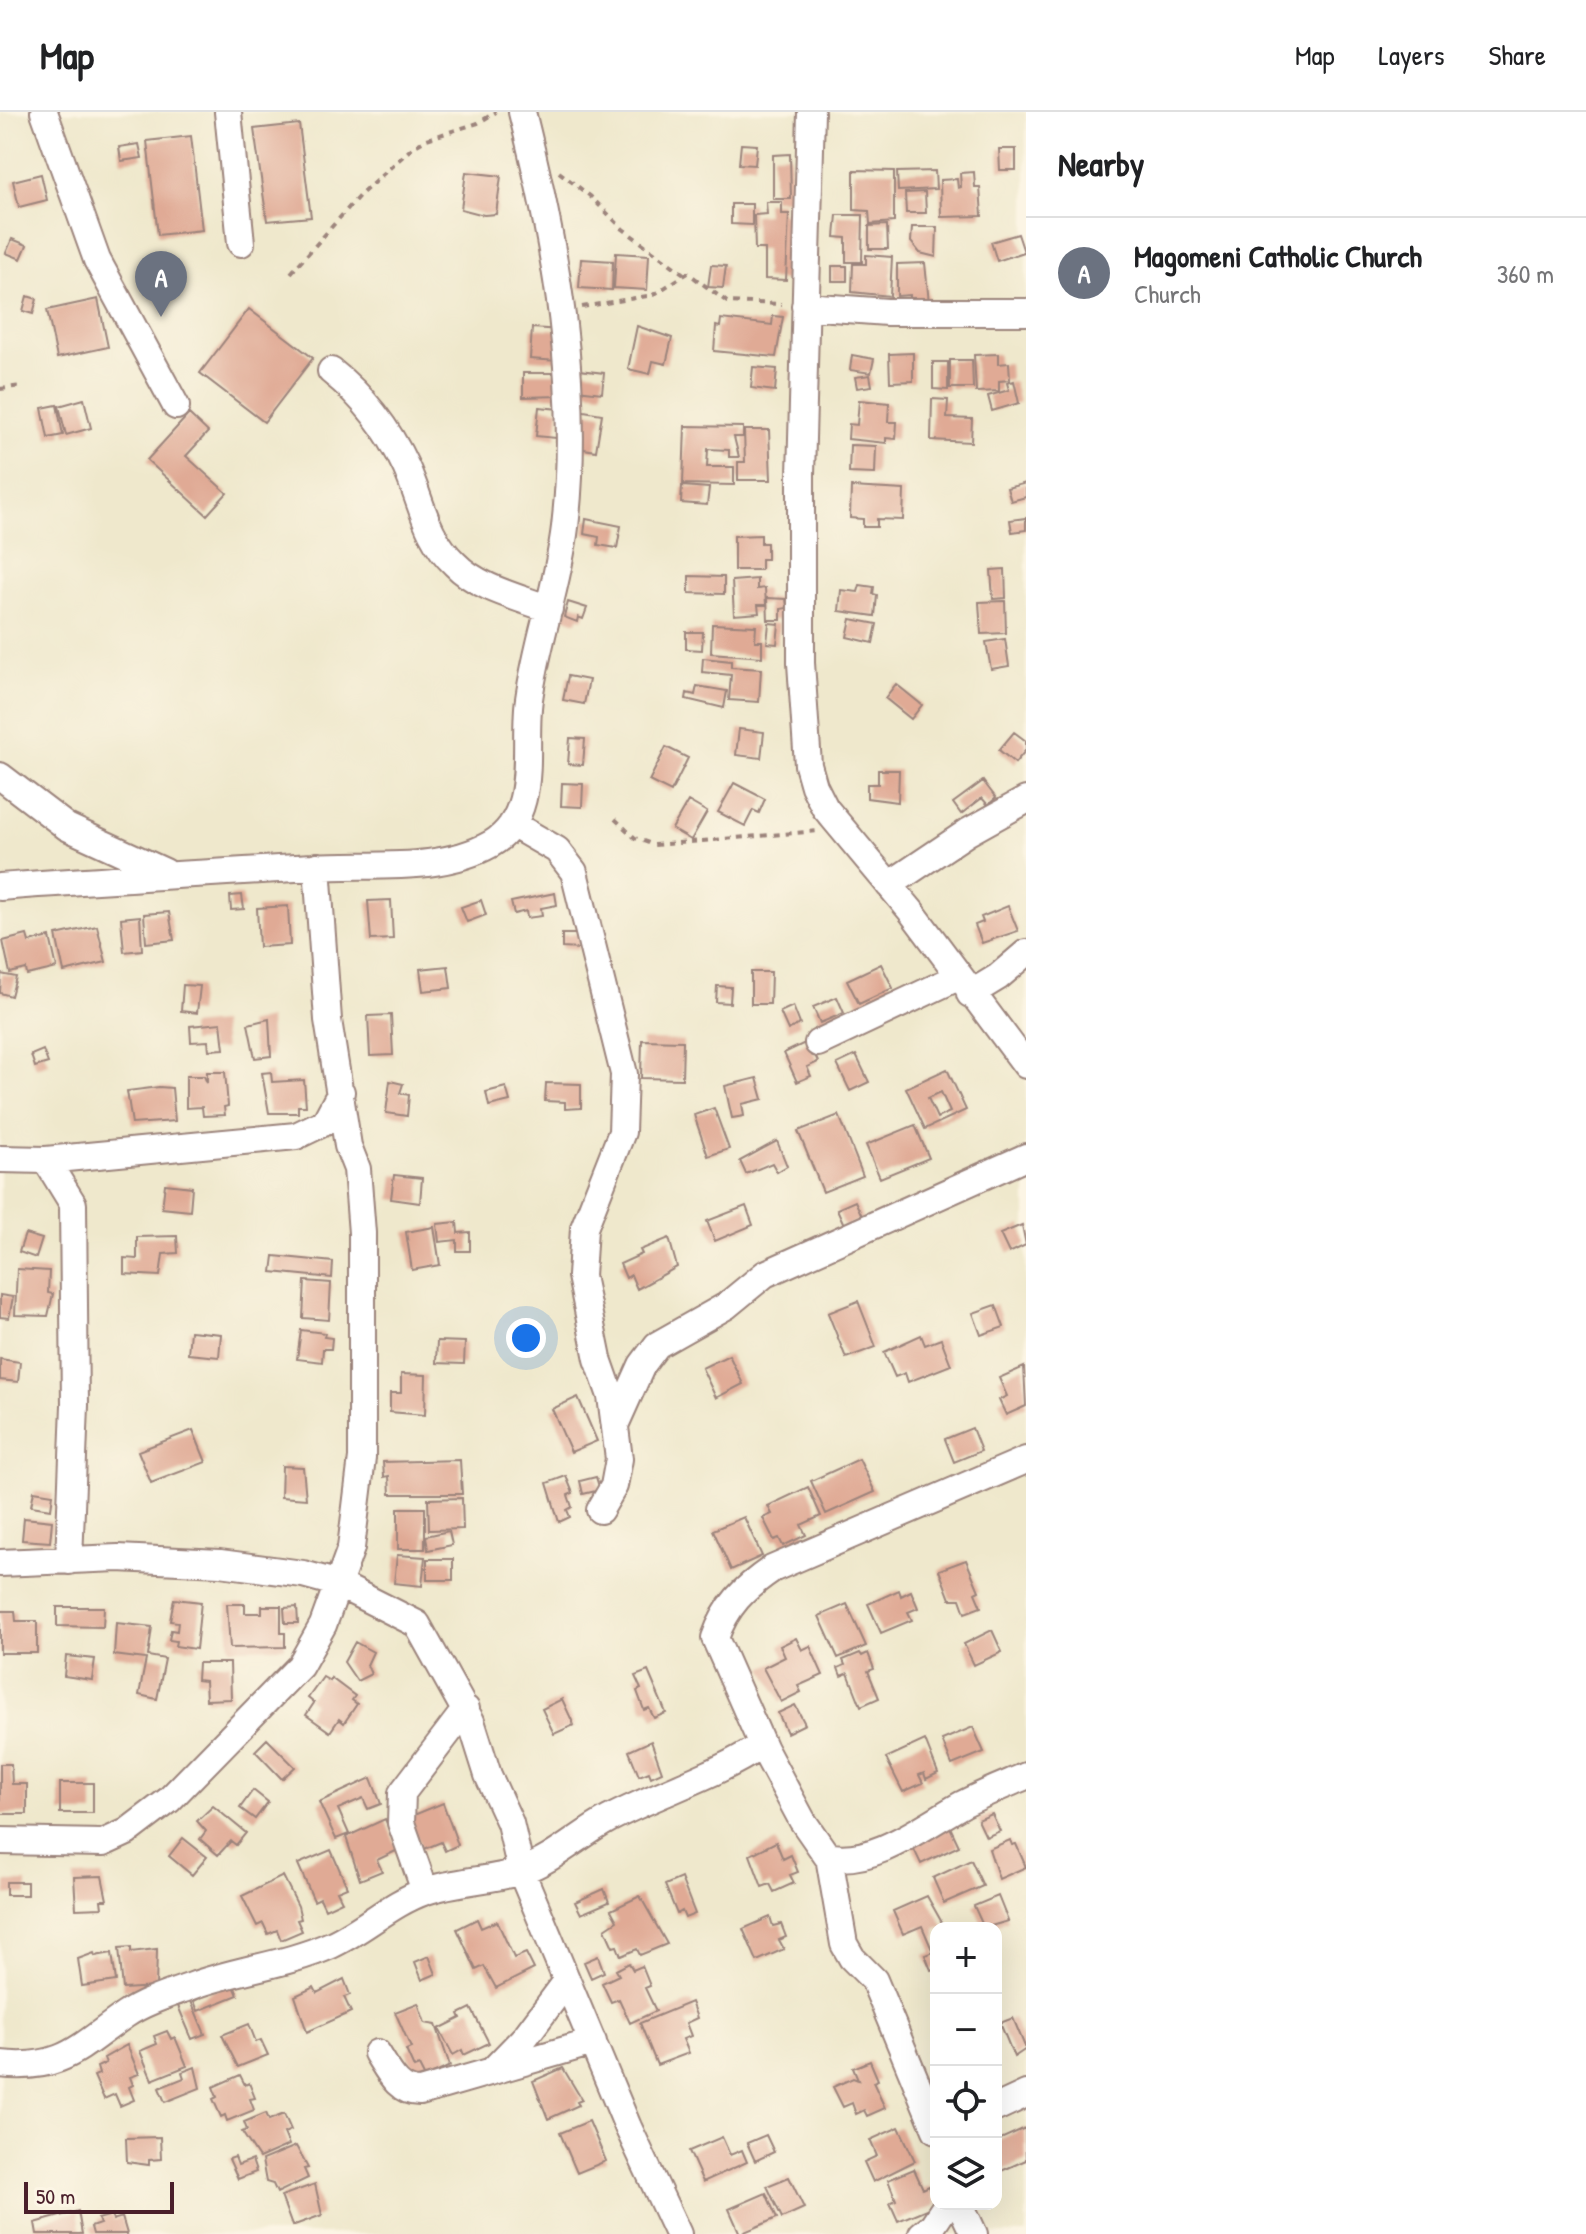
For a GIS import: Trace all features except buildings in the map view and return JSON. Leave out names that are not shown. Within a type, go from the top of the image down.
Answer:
[{"type":"street","points":[[44,112],[97,260],[176,406]]},
{"type":"street","points":[[228,112],[241,243]]},
{"type":"street","points":[[811,112],[800,619],[804,711],[814,786],[842,828],[1026,1065]]},
{"type":"street","points":[[0,887],[317,866],[378,867],[463,856],[501,838],[512,824],[522,800],[527,772],[527,709],[534,657],[549,609],[565,527],[568,476],[569,387],[563,320],[526,124]]},
{"type":"street","points":[[805,307],[887,312],[1026,312]]},
{"type":"street","points":[[331,371],[373,411],[407,468],[429,531],[457,567],[482,582],[549,609]]},
{"type":"street","points":[[0,776],[67,827],[168,874]]},
{"type":"street","points":[[889,885],[968,832],[1026,800]]},
{"type":"street","points":[[512,824],[557,850],[574,872],[624,1074],[622,1132],[584,1228],[581,1276],[616,1423],[619,1459],[614,1486],[600,1510]]},
{"type":"street","points":[[0,1841],[103,1843],[145,1819],[233,1739],[300,1666],[323,1625],[355,1535],[362,1458],[362,1233],[357,1169],[348,1146],[328,1020],[317,866]]},
{"type":"street","points":[[818,1043],[964,985],[998,977],[1026,953]]},
{"type":"street","points":[[0,1159],[46,1160],[186,1145],[280,1139],[312,1130],[330,1116],[341,1092]]},
{"type":"street","points":[[312,1130],[348,1146]]},
{"type":"street","points":[[616,1423],[642,1365],[657,1345],[726,1306],[765,1274],[1026,1157]]},
{"type":"street","points":[[46,1160],[73,1204],[75,1405],[69,1561]]},
{"type":"street","points":[[930,2115],[874,1980],[844,1944],[829,1857],[811,1836],[762,1745],[715,1638],[723,1614],[749,1584],[772,1569],[1026,1460]]},
{"type":"street","points":[[0,1563],[118,1558],[220,1563],[303,1574],[336,1583],[417,1624],[466,1709],[510,1823],[521,1871],[640,2156],[678,2234]]},
{"type":"street","points":[[425,1891],[401,1823],[402,1793],[466,1709]]},
{"type":"street","points":[[0,2064],[34,2065],[69,2055],[143,2006],[214,1979],[303,1957],[356,1932],[399,1903],[425,1891],[521,1871],[554,1855],[612,1817],[710,1776],[762,1745]]},
{"type":"street","points":[[829,1857],[864,1855],[990,1790],[1026,1776]]},
{"type":"street","points":[[490,2073],[533,2027],[567,1981]]},
{"type":"street","points":[[377,2053],[400,2086],[410,2093],[443,2088],[593,2042]]},
{"type":"street","points":[[1002,2105],[1026,2094]]},
{"type":"street","points":[[922,2234],[943,2210]]},
{"type":"street","points":[[963,2210],[974,2234]]},
{"type":"path","points":[[291,273],[359,196],[412,148],[427,139],[478,123],[496,112]]},
{"type":"path","points":[[526,124],[567,180],[590,196],[623,229],[684,274]]},
{"type":"path","points":[[563,320],[587,305],[653,295],[684,274],[691,274],[727,302],[805,307]]},
{"type":"path","points":[[0,389],[21,386]]},
{"type":"path","points":[[615,819],[635,838],[654,845],[783,837],[842,828]]},
{"type":"place","name":"Magomeni Catholic Church","points":[[161,317]]}]
